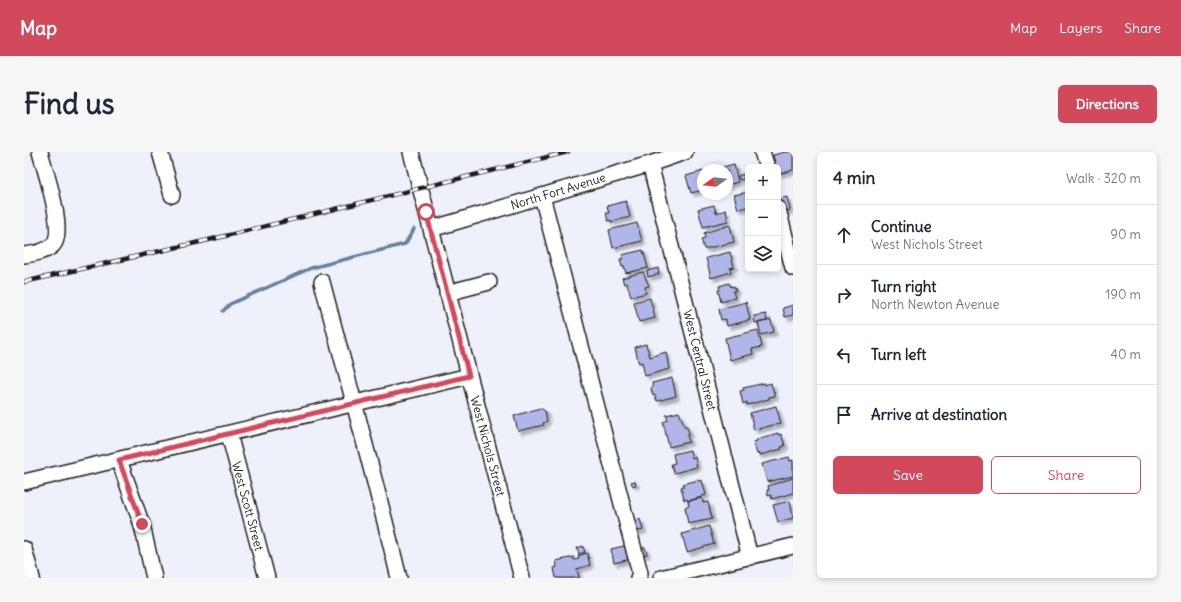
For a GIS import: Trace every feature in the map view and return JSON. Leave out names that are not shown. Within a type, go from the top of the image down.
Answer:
[{"type":"street","points":[[24,255],[42,252],[53,246],[57,239],[58,233],[54,204],[40,152]]},
{"type":"street","points":[[160,152],[172,195]]},
{"type":"street","name":"West Nichols Street","points":[[411,152],[522,578]]},
{"type":"street","name":"North Fort Avenue","points":[[431,229],[650,164],[685,152]]},
{"type":"street","points":[[762,152],[766,164]]},
{"type":"street","name":"West Central Street","points":[[650,164],[750,557]]},
{"type":"street","points":[[542,196],[640,573],[638,578]]},
{"type":"street","points":[[781,221],[793,268]]},
{"type":"street","points":[[322,282],[353,404],[376,482],[399,578]]},
{"type":"street","points":[[447,293],[489,282]]},
{"type":"street","points":[[24,482],[469,376]]},
{"type":"street","name":"West Scott Street","points":[[229,434],[267,578]]},
{"type":"street","points":[[119,460],[142,524],[154,578]]},
{"type":"street","points":[[661,578],[793,546]]},
{"type":"street","points":[[24,548],[32,578]]},
{"type":"building","points":[[793,152],[793,170],[781,173],[781,164],[775,164],[773,155]]},
{"type":"building","points":[[733,164],[738,182],[733,183]]},
{"type":"building","points":[[697,173],[697,192],[691,193],[686,176]]},
{"type":"building","points":[[743,174],[744,179],[740,180],[738,176]]},
{"type":"building","points":[[745,193],[745,208],[738,209],[734,195]]},
{"type":"building","points":[[787,197],[790,210],[783,212],[781,199]]},
{"type":"building","points":[[626,201],[630,217],[611,222],[611,220],[608,221],[606,213],[609,213],[607,206]]},
{"type":"building","points":[[714,205],[716,213],[726,210],[728,221],[703,227],[698,209]]},
{"type":"building","points":[[637,223],[642,241],[613,248],[609,230]]},
{"type":"building","points":[[730,225],[734,242],[704,249],[701,239],[705,238],[704,233]]},
{"type":"building","points":[[643,250],[648,268],[626,273],[624,266],[622,267],[620,259],[623,259],[622,255]]},
{"type":"building","points":[[730,252],[734,267],[730,268],[731,272],[711,278],[706,258]]},
{"type":"building","points":[[658,268],[659,274],[648,277],[647,271]]},
{"type":"building","points":[[643,272],[649,286],[645,287],[646,293],[631,297],[627,283],[624,284],[622,278]]},
{"type":"building","points":[[729,283],[731,287],[734,286],[736,291],[733,291],[735,298],[721,302],[718,290],[720,290],[719,286]]},
{"type":"building","points":[[650,298],[655,318],[639,322],[634,302]]},
{"type":"building","points":[[746,302],[750,320],[727,326],[726,319],[721,320],[719,309]]},
{"type":"building","points":[[793,305],[793,315],[785,317],[783,308]]},
{"type":"building","points":[[766,314],[767,321],[755,323],[754,316]]},
{"type":"building","points":[[771,320],[774,332],[761,335],[758,323]]},
{"type":"building","points":[[758,330],[762,347],[752,349],[753,354],[730,360],[725,338]]},
{"type":"building","points":[[646,344],[650,357],[666,352],[669,369],[645,376],[642,362],[639,363],[638,361],[635,347]]},
{"type":"building","points":[[672,378],[676,396],[657,401],[655,395],[653,396],[651,388],[653,387],[652,383]]},
{"type":"building","points":[[765,383],[765,385],[771,383],[775,396],[747,405],[747,402],[743,404],[740,391],[744,390],[743,388]]},
{"type":"building","points":[[776,406],[781,423],[754,430],[750,413]]},
{"type":"building","points":[[540,408],[545,411],[547,421],[543,423],[544,425],[518,431],[514,416]]},
{"type":"building","points":[[679,412],[685,427],[687,426],[689,442],[669,447],[663,422],[668,420],[666,415]]},
{"type":"building","points":[[778,433],[778,435],[781,434],[785,446],[781,447],[782,449],[760,455],[760,453],[757,454],[753,442],[757,441],[757,439]]},
{"type":"building","points":[[690,450],[692,458],[695,457],[697,467],[674,473],[671,464],[675,463],[673,454]]},
{"type":"building","points":[[789,457],[790,461],[793,460],[793,476],[767,482],[762,464]]},
{"type":"building","points":[[793,478],[793,493],[772,499],[771,495],[768,496],[768,486]]},
{"type":"building","points":[[702,480],[706,495],[688,501],[687,499],[684,500],[681,487],[684,486],[683,484]]},
{"type":"building","points":[[635,481],[636,485],[633,486],[631,482]]},
{"type":"building","points":[[702,498],[703,503],[708,502],[712,519],[688,524],[685,507],[689,506],[688,501]]},
{"type":"building","points":[[790,501],[793,518],[778,522],[773,505]]},
{"type":"building","points":[[640,519],[643,530],[634,532],[631,521]]},
{"type":"building","points":[[709,526],[714,544],[687,552],[682,534]]},
{"type":"building","points":[[628,545],[631,559],[614,563],[611,549]]},
{"type":"building","points":[[583,546],[585,552],[579,554],[577,548]]},
{"type":"building","points":[[645,547],[647,554],[642,555],[641,549]]},
{"type":"building","points":[[587,553],[590,565],[577,569],[579,578],[556,578],[554,568],[557,567],[556,561],[574,557],[574,560],[579,559],[578,556]]},
{"type":"waterway","points":[[223,311],[230,304],[311,268],[405,244],[414,229]]},
{"type":"railway","points":[[24,282],[213,239],[568,152]]},
{"type":"route","points":[[142,524],[119,460],[469,376],[426,212]]}]
